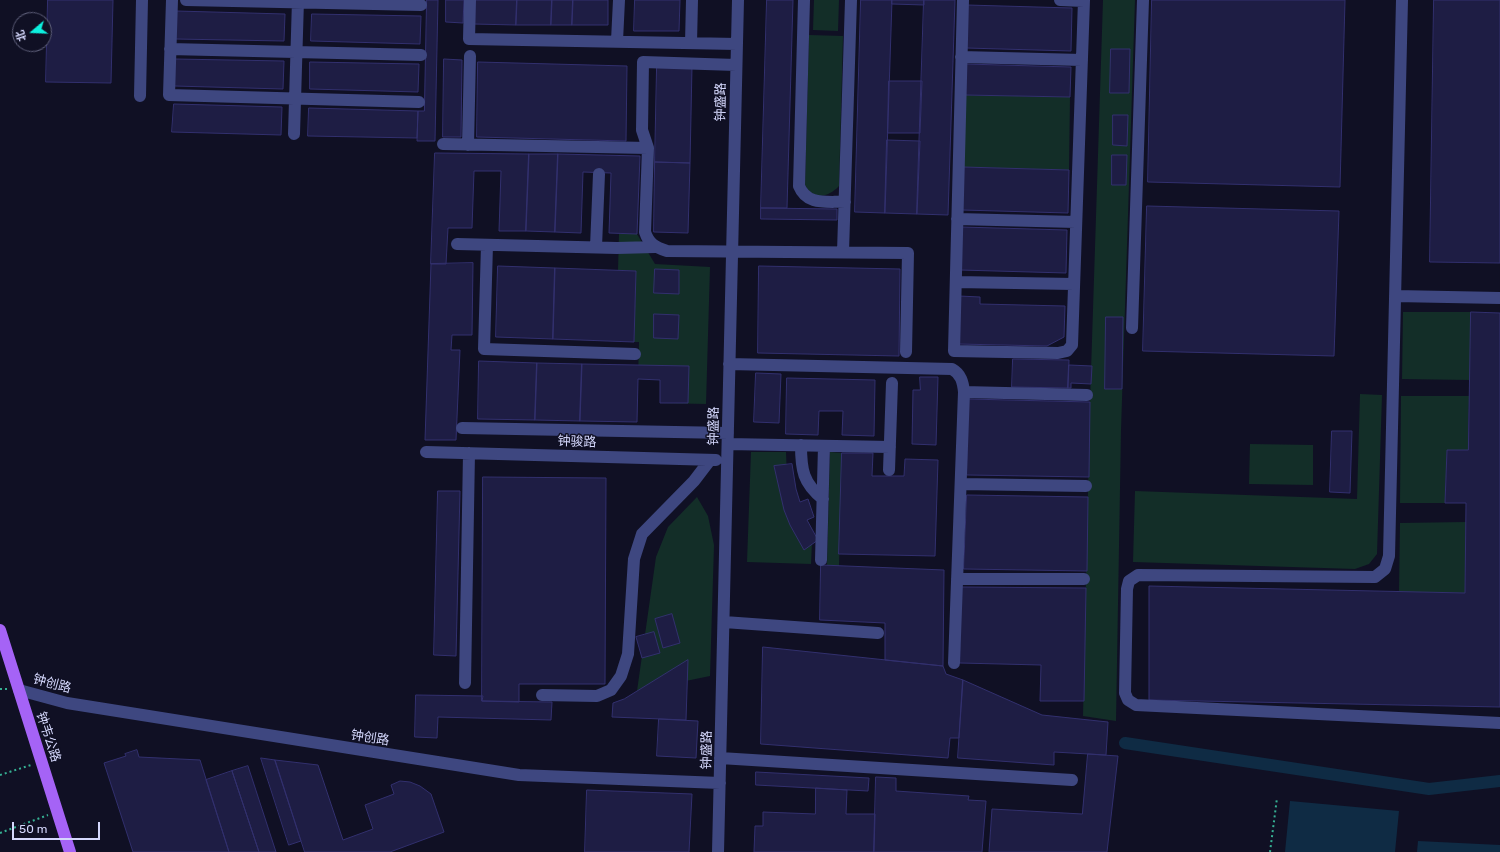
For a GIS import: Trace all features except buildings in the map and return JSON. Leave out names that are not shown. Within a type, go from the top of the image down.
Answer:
[{"type":"main road","name":"钟韦公路","points":[[0,630],[70,852]]},
{"type":"street","points":[[140,96],[142,0]]},
{"type":"street","points":[[172,0],[169,96],[419,102]]},
{"type":"street","points":[[186,0],[298,1],[421,5]]},
{"type":"street","points":[[470,0],[469,39],[737,44]]},
{"type":"street","points":[[618,42],[619,0]]},
{"type":"street","points":[[691,43],[692,0]]},
{"type":"street","name":"钟盛路","points":[[718,852],[738,0]]},
{"type":"street","points":[[804,0],[799,186],[802,194],[808,199],[845,202]]},
{"type":"street","points":[[843,252],[851,0]]},
{"type":"street","points":[[963,0],[954,351],[1058,353],[1066,351],[1072,345],[1084,0],[1060,0]]},
{"type":"street","points":[[1132,328],[1143,0]]},
{"type":"street","points":[[1402,0],[1389,556],[1385,569],[1375,577],[1138,575],[1129,580],[1127,589],[1125,693],[1128,700],[1136,705],[1500,722]]},
{"type":"street","points":[[294,134],[298,1]]},
{"type":"street","points":[[170,49],[420,54]]},
{"type":"street","points":[[468,145],[470,56]]},
{"type":"street","points":[[961,56],[1082,60]]},
{"type":"street","points":[[736,65],[643,62],[642,130],[648,148],[645,232],[648,241],[656,247],[667,251],[908,253],[906,352]]},
{"type":"street","points":[[443,144],[648,148]]},
{"type":"street","points":[[596,247],[599,174]]},
{"type":"street","points":[[957,219],[1076,222]]},
{"type":"street","points":[[457,244],[656,247]]},
{"type":"street","points":[[487,245],[484,349],[634,354]]},
{"type":"street","points":[[956,282],[1074,284]]},
{"type":"street","points":[[1395,296],[1500,298]]},
{"type":"street","points":[[729,364],[952,369],[961,377],[964,392],[954,663]]},
{"type":"street","points":[[889,470],[892,383]]},
{"type":"street","points":[[964,392],[1087,395]]},
{"type":"street","points":[[462,428],[728,438],[801,446],[890,447]]},
{"type":"street","points":[[801,446],[801,463],[805,478],[812,490],[823,499]]},
{"type":"street","points":[[821,560],[824,446]]},
{"type":"street","name":"钟骏路","points":[[426,452],[727,460]]},
{"type":"street","points":[[465,683],[469,453]]},
{"type":"street","points":[[542,695],[597,696],[611,690],[621,676],[628,654],[634,560],[642,534],[694,481],[710,460]]},
{"type":"street","points":[[961,484],[1086,486]]},
{"type":"street","points":[[957,579],[1084,579]]},
{"type":"street","points":[[724,622],[878,633]]},
{"type":"street","name":"钟创路","points":[[19,690],[67,703],[519,775],[720,783]]},
{"type":"street","points":[[720,758],[1072,780]]},
{"type":"path","points":[[0,775],[41,762]]},
{"type":"path","points":[[1270,852],[1277,798]]},
{"type":"path","points":[[0,833],[58,812]]},
{"type":"green space","points":[[814,0],[839,0],[838,31],[813,30]]},
{"type":"green space","points":[[1103,0],[1135,0],[1121,430],[1116,721],[1083,716],[1090,402]]},
{"type":"green space","points":[[809,35],[843,36],[839,186],[830,193],[821,196],[812,193],[805,185]]},
{"type":"green space","points":[[964,95],[1070,97],[1069,170],[963,167]]},
{"type":"green space","points":[[619,234],[637,234],[655,264],[710,267],[706,404],[660,403],[660,380],[638,379],[639,342],[634,342],[636,271],[618,270]]},
{"type":"green space","points":[[1403,312],[1471,312],[1470,380],[1402,379]]},
{"type":"green space","points":[[1360,394],[1382,395],[1377,554],[1369,564],[1355,569],[1133,562],[1135,491],[1357,499]]},
{"type":"green space","points":[[1401,396],[1469,396],[1468,450],[1447,450],[1445,503],[1400,503]]},
{"type":"green space","points":[[1250,444],[1313,445],[1313,485],[1249,484]]},
{"type":"green space","points":[[751,452],[786,452],[787,478],[812,541],[811,564],[747,562]]},
{"type":"green space","points":[[830,452],[842,453],[839,566],[827,565]]},
{"type":"green space","points":[[697,497],[708,516],[714,545],[710,676],[637,691],[656,557],[668,527]]},
{"type":"green space","points":[[1466,522],[1465,593],[1399,592],[1400,523]]},
{"type":"water","points":[[1290,801],[1399,811],[1395,852],[1285,852]]},
{"type":"water","points":[[1418,841],[1500,845],[1500,852],[1417,852]]},
{"type":"waterway","points":[[1125,743],[1429,789],[1500,781]]}]
